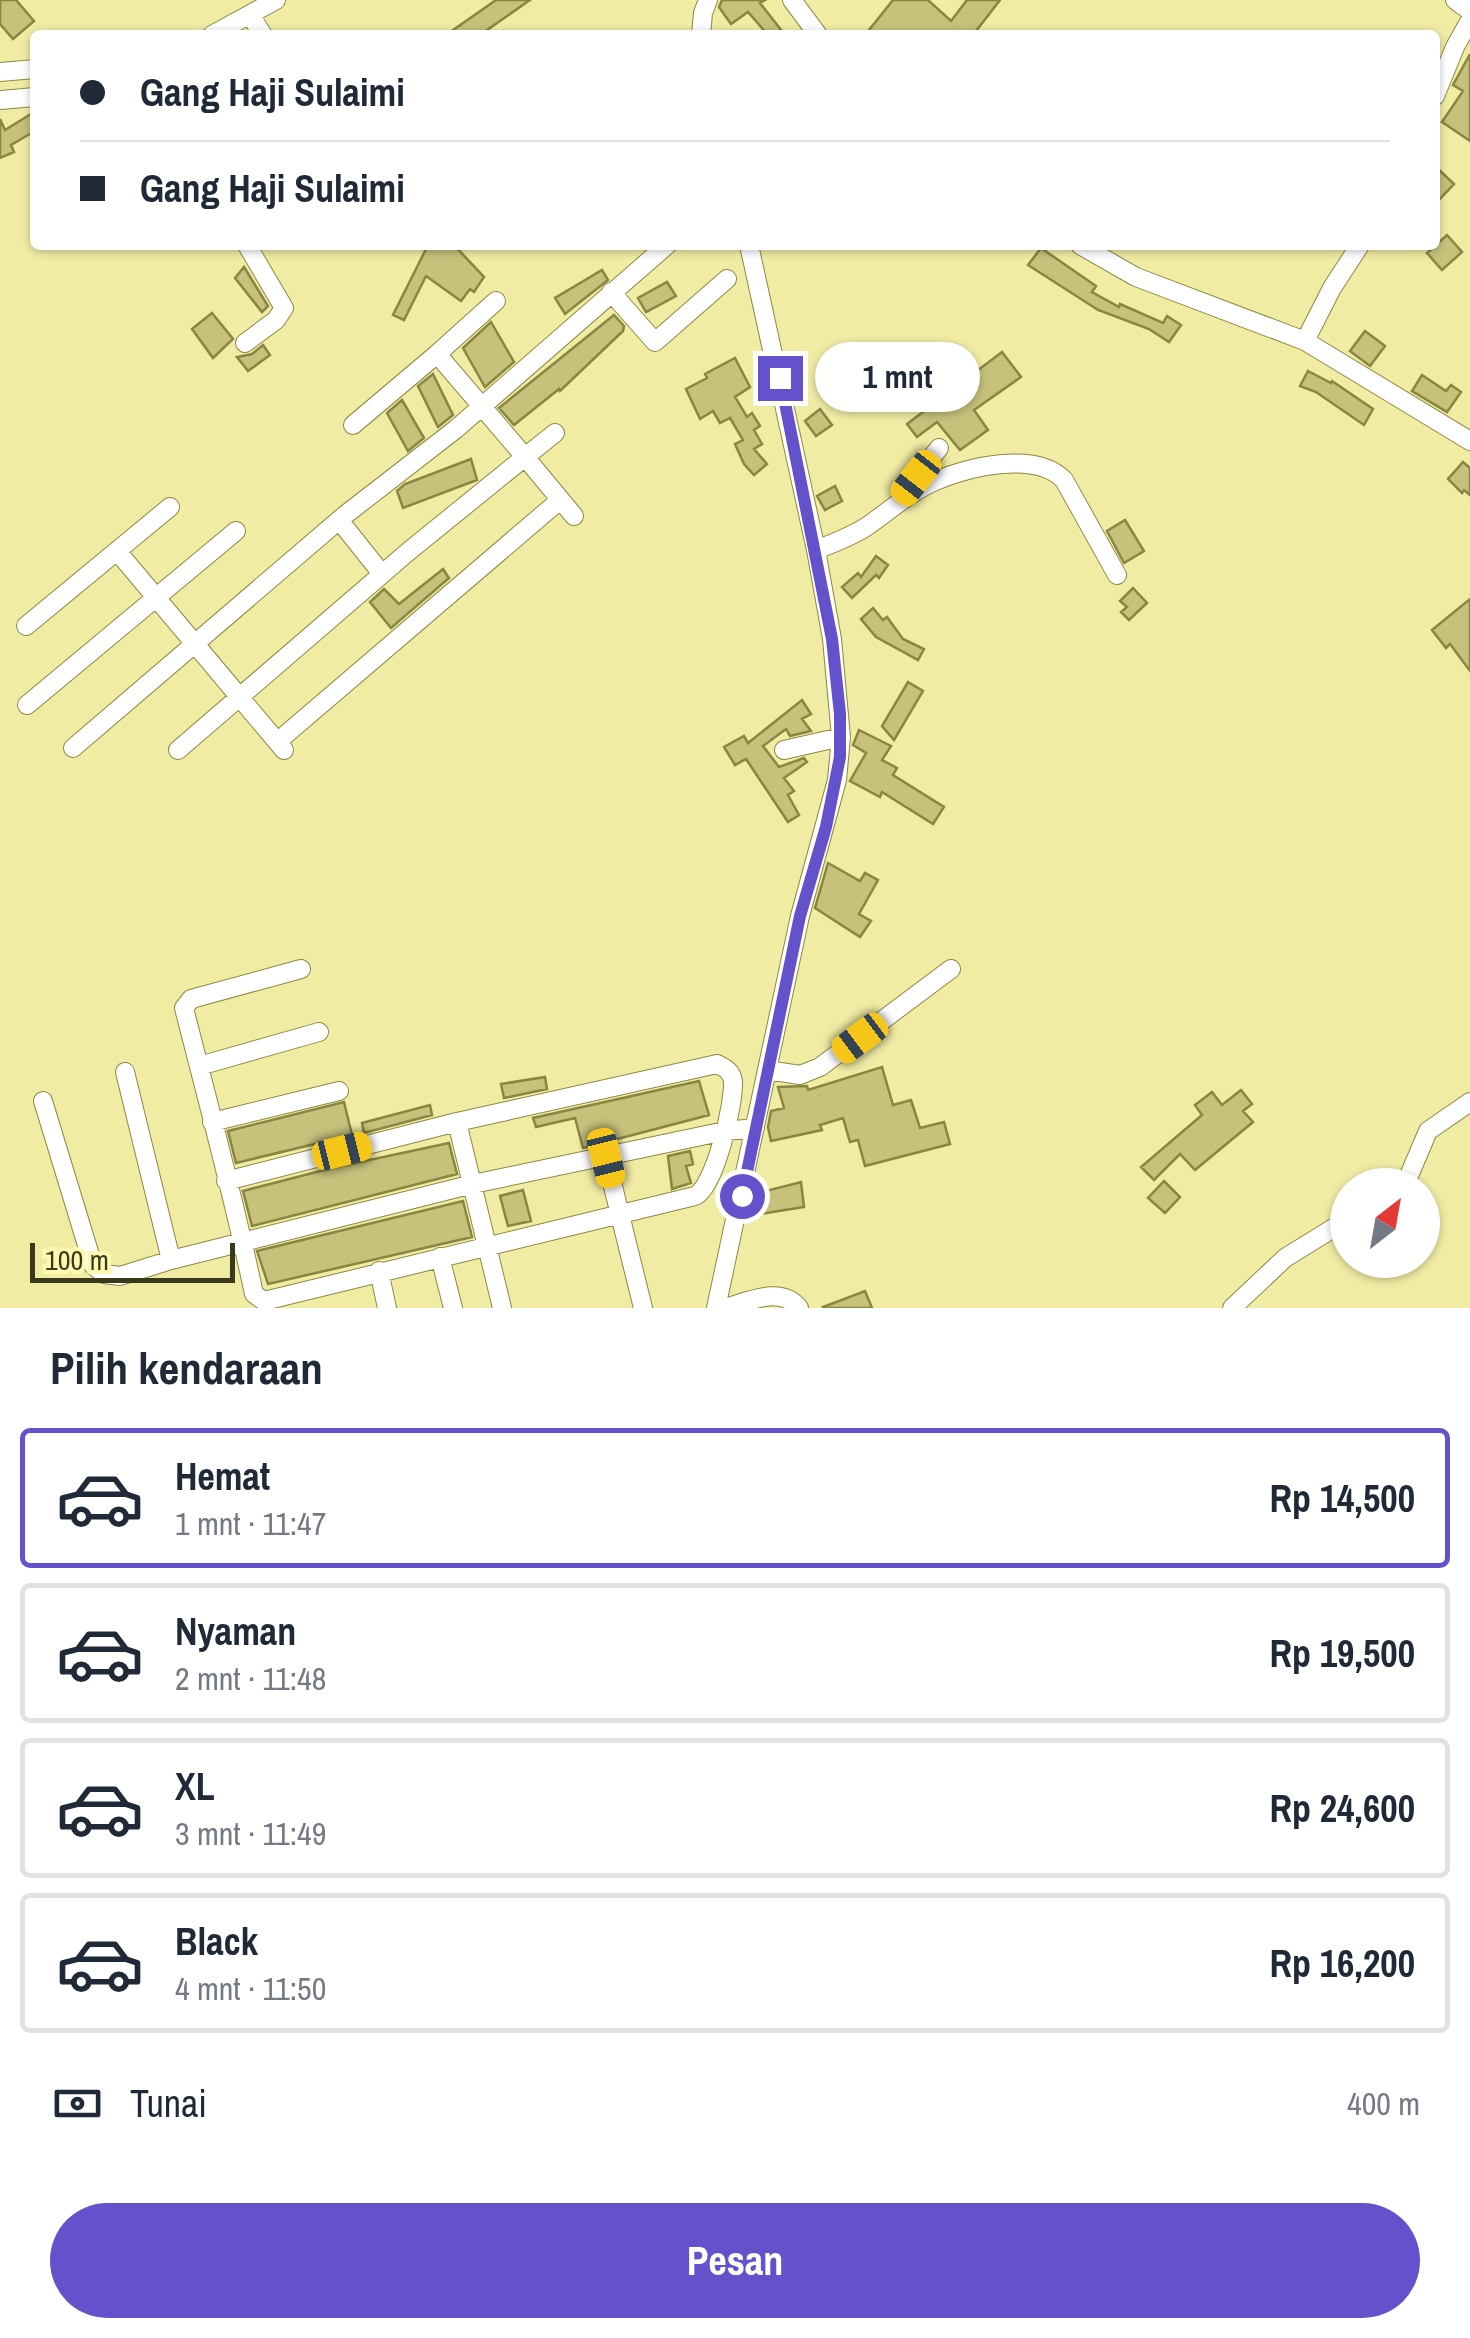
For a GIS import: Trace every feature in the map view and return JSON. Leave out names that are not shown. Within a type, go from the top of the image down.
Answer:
[{"type":"street","points":[[257,27],[276,0]]},
{"type":"street","points":[[702,30],[708,0]]},
{"type":"street","points":[[792,0],[814,30]]},
{"type":"street","points":[[1455,0],[1470,10]]},
{"type":"street","points":[[1440,84],[1470,20]]},
{"type":"street","points":[[0,72],[30,69]]},
{"type":"street","points":[[0,100],[30,97]]},
{"type":"street","points":[[245,343],[280,316],[284,308],[250,250]]},
{"type":"street","points":[[74,748],[338,520],[481,406],[661,250]]},
{"type":"street","points":[[750,250],[816,550],[832,639],[841,737],[837,780],[806,893],[720,1308],[776,1295],[790,1298],[800,1308]]},
{"type":"street","points":[[1089,250],[1136,277],[1305,341],[1470,442]]},
{"type":"street","points":[[1305,341],[1357,250]]},
{"type":"street","points":[[611,292],[656,342],[727,279]]},
{"type":"street","points":[[353,425],[496,301]]},
{"type":"street","points":[[438,354],[574,516]]},
{"type":"street","points":[[178,750],[382,574],[555,433]]},
{"type":"street","points":[[892,507],[939,448]]},
{"type":"street","points":[[816,550],[857,532],[922,487],[949,476],[1018,462],[1044,465],[1064,480],[1117,574]]},
{"type":"street","points":[[117,551],[281,746],[560,500]]},
{"type":"street","points":[[26,626],[170,507]]},
{"type":"street","points":[[338,520],[382,574]]},
{"type":"street","points":[[28,705],[236,531]]},
{"type":"street","points":[[784,750],[841,737]]},
{"type":"street","points":[[226,1181],[457,1122],[717,1064],[725,1068],[733,1082],[725,1131],[702,1193],[264,1301],[254,1294],[243,1243],[226,1181],[184,1008],[186,1002],[301,969]]},
{"type":"street","points":[[767,1070],[800,1074],[820,1068],[951,969]]},
{"type":"street","points":[[199,1066],[320,1032]]},
{"type":"street","points":[[125,1072],[171,1260]]},
{"type":"street","points":[[212,1122],[339,1091]]},
{"type":"street","points":[[42,1101],[93,1265],[104,1274],[120,1276],[473,1184],[755,1128]]},
{"type":"street","points":[[1412,1168],[1428,1132],[1470,1102]]},
{"type":"street","points":[[457,1122],[502,1308]]},
{"type":"street","points":[[606,1158],[643,1308]]},
{"type":"street","points":[[1232,1308],[1286,1258],[1330,1230]]},
{"type":"street","points":[[440,1257],[453,1308]]},
{"type":"street","points":[[379,1271],[387,1308]]},
{"type":"building","points":[[0,0],[16,0],[34,21],[13,39],[0,24]]},
{"type":"building","points":[[496,0],[530,0],[487,30],[453,30]]},
{"type":"building","points":[[722,0],[765,0],[760,3],[781,30],[764,30],[748,12],[731,24],[719,7]]},
{"type":"building","points":[[893,0],[928,0],[951,21],[967,0],[1000,0],[977,30],[869,30]]},
{"type":"building","points":[[1470,54],[1470,141],[1442,122],[1463,91],[1453,85]]},
{"type":"building","points":[[30,115],[30,134],[11,145],[14,152],[0,158],[0,119],[5,130]]},
{"type":"building","points":[[1440,171],[1454,184],[1440,199]]},
{"type":"building","points":[[1447,235],[1462,252],[1442,270],[1427,253],[1440,250],[1440,241]]},
{"type":"building","points":[[426,250],[459,250],[484,277],[474,292],[470,289],[461,301],[426,276],[404,320],[393,315]]},
{"type":"building","points":[[1039,250],[1044,250],[1096,286],[1092,292],[1119,307],[1120,304],[1163,323],[1167,316],[1181,325],[1169,342],[1149,329],[1098,310],[1028,265]]},
{"type":"building","points":[[244,267],[268,306],[262,312],[235,278]]},
{"type":"building","points":[[602,270],[608,280],[565,314],[555,298]]},
{"type":"building","points":[[667,282],[676,296],[646,312],[638,298]]},
{"type":"building","points":[[212,313],[233,339],[213,358],[192,329]]},
{"type":"building","points":[[614,315],[624,326],[623,331],[560,391],[514,425],[499,408]]},
{"type":"building","points":[[491,322],[514,362],[485,387],[463,348]]},
{"type":"building","points":[[1365,331],[1385,346],[1370,366],[1350,351]]},
{"type":"building","points":[[263,345],[270,355],[248,371],[237,357],[252,354]]},
{"type":"building","points":[[1002,352],[1021,377],[974,410],[988,430],[960,450],[937,422],[917,437],[907,424]]},
{"type":"building","points":[[735,358],[750,387],[735,397],[747,417],[752,413],[760,426],[754,430],[762,444],[754,449],[767,464],[754,475],[735,444],[743,440],[730,418],[720,423],[713,411],[700,419],[686,389]]},
{"type":"building","points":[[1308,371],[1332,381],[1373,409],[1364,425],[1316,392],[1300,386]]},
{"type":"building","points":[[433,374],[453,415],[438,427],[418,386]]},
{"type":"building","points":[[1422,375],[1446,391],[1451,385],[1461,392],[1447,412],[1412,391]]},
{"type":"building","points":[[402,400],[424,438],[408,451],[387,413]]},
{"type":"building","points":[[820,409],[832,425],[816,436],[805,421]]},
{"type":"building","points":[[471,459],[477,480],[403,508],[397,491],[405,484]]},
{"type":"building","points":[[1463,462],[1470,468],[1470,495],[1464,490],[1462,493],[1448,479]]},
{"type":"building","points":[[835,486],[842,501],[825,510],[817,496]]},
{"type":"building","points":[[1125,520],[1144,551],[1124,563],[1107,531]]},
{"type":"building","points":[[876,556],[888,565],[879,578],[876,575],[852,598],[842,587],[858,573],[861,577]]},
{"type":"building","points":[[443,569],[449,578],[391,628],[370,602],[384,589],[399,604]]},
{"type":"building","points":[[1133,588],[1147,603],[1129,620],[1121,612],[1127,607],[1120,601]]},
{"type":"building","points":[[1470,599],[1470,671],[1450,644],[1446,648],[1432,630]]},
{"type":"building","points":[[873,608],[883,620],[887,617],[903,639],[924,649],[918,660],[876,637],[861,619]]},
{"type":"building","points":[[908,682],[923,691],[894,740],[882,726]]},
{"type":"building","points":[[802,700],[811,714],[802,719],[811,731],[790,736],[786,729],[763,746],[779,767],[804,758],[807,762],[784,778],[794,791],[788,795],[799,815],[788,822],[746,759],[735,765],[724,747],[744,736],[748,743]]},
{"type":"building","points":[[859,730],[891,746],[882,760],[897,768],[893,775],[944,807],[933,824],[882,792],[880,797],[850,781],[866,753],[853,745]]},
{"type":"building","points":[[828,863],[860,881],[865,873],[878,880],[859,914],[871,921],[860,937],[815,908]]},
{"type":"building","points":[[882,1067],[893,1105],[911,1100],[920,1128],[944,1122],[950,1144],[865,1166],[858,1140],[850,1142],[843,1118],[820,1125],[822,1130],[771,1141],[771,1111],[784,1108],[778,1087],[807,1086],[808,1090]]},
{"type":"building","points":[[545,1077],[547,1089],[504,1098],[501,1084]]},
{"type":"building","points":[[699,1081],[709,1115],[583,1148],[575,1118],[536,1127],[533,1118]]},
{"type":"building","points":[[1241,1090],[1252,1104],[1243,1111],[1253,1122],[1195,1170],[1180,1154],[1154,1180],[1141,1167],[1202,1115],[1195,1105],[1212,1092],[1222,1105]]},
{"type":"building","points":[[344,1102],[352,1135],[236,1163],[228,1131]]},
{"type":"building","points":[[430,1105],[432,1115],[364,1133],[362,1123]]},
{"type":"building","points":[[449,1143],[457,1174],[252,1226],[243,1191]]},
{"type":"building","points":[[690,1151],[693,1164],[686,1166],[691,1183],[672,1189],[668,1156]]},
{"type":"building","points":[[1164,1181],[1180,1197],[1165,1213],[1148,1198]]},
{"type":"building","points":[[801,1182],[804,1207],[761,1214],[758,1193]]},
{"type":"building","points":[[523,1190],[531,1221],[508,1226],[500,1196]]},
{"type":"building","points":[[463,1201],[472,1237],[268,1284],[257,1251]]},
{"type":"building","points":[[865,1291],[872,1308],[823,1307]]},
{"type":"route","points":[[742,1196],[800,916],[837,780],[841,737],[832,639],[780,378]]}]
